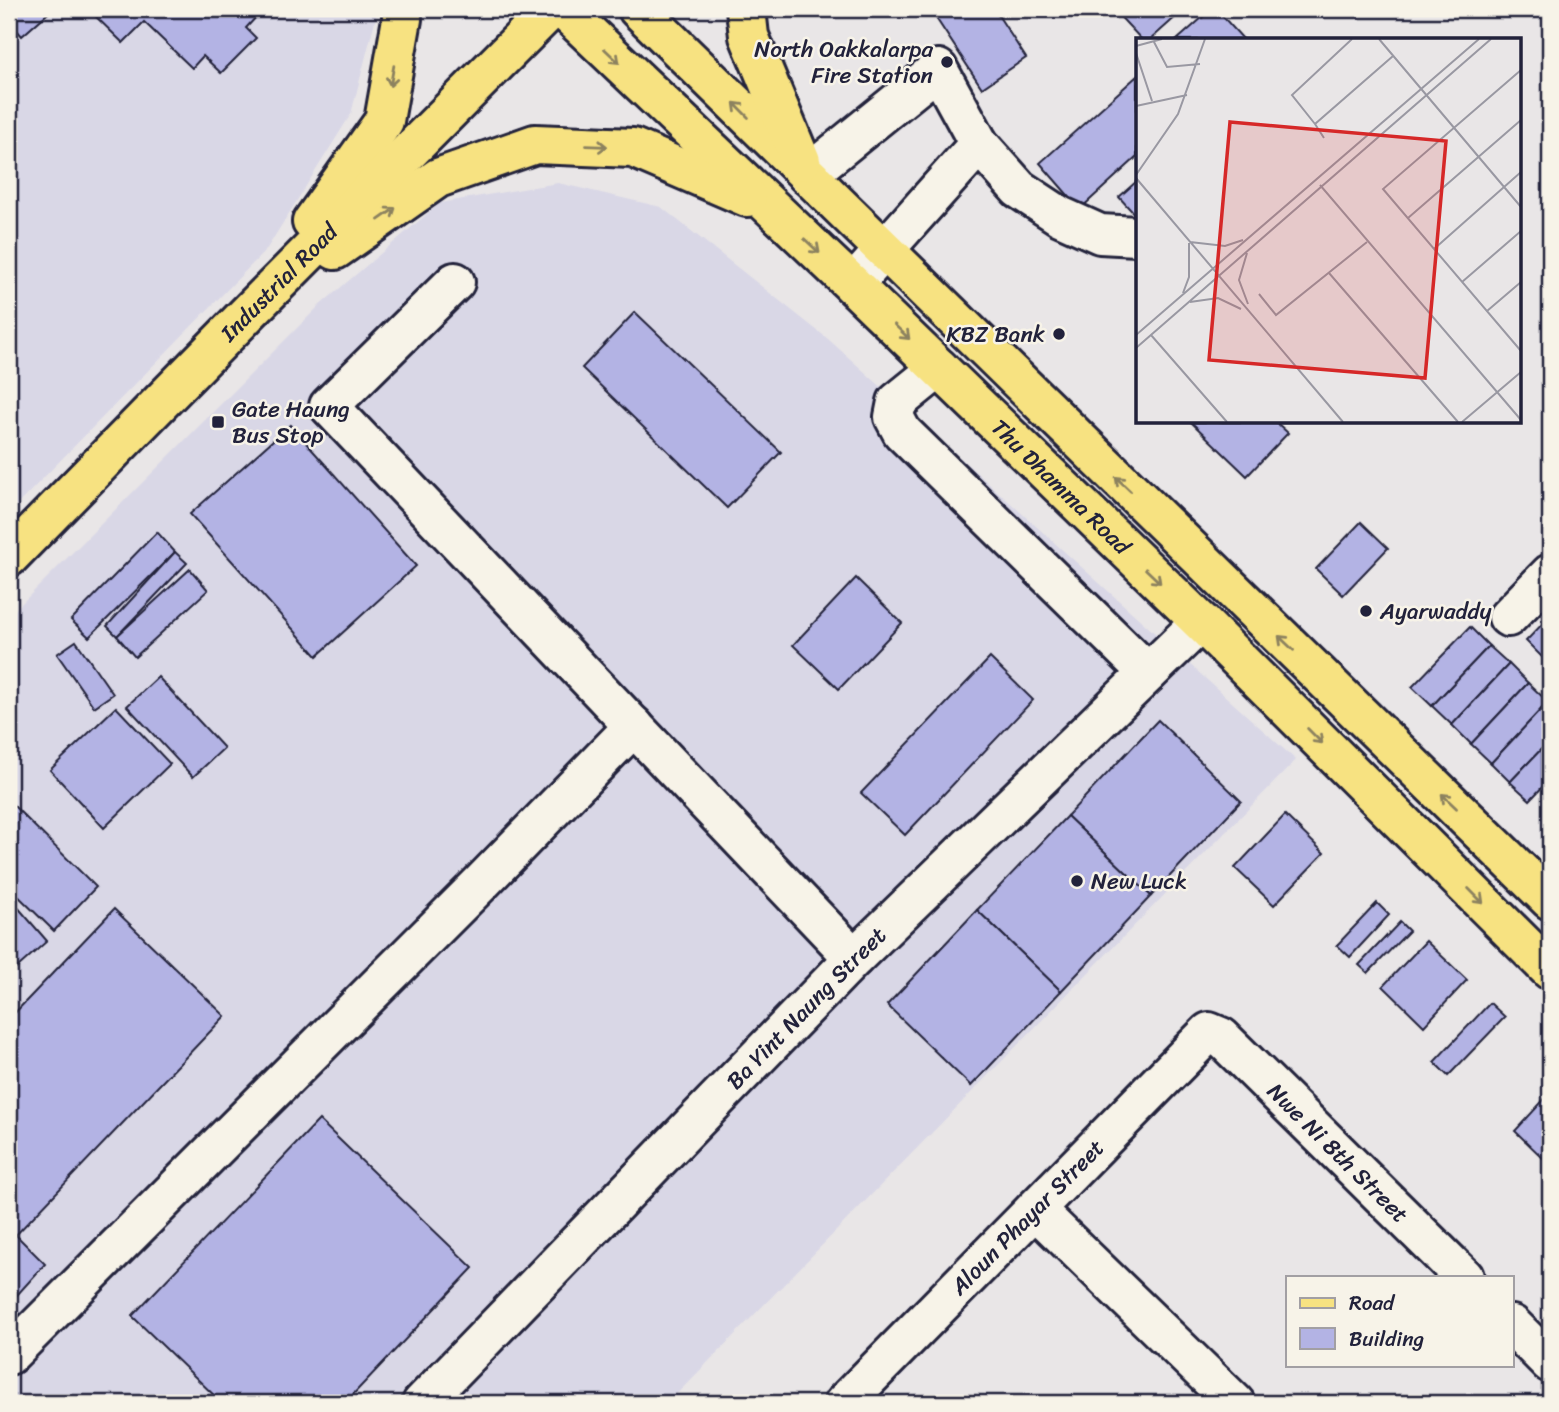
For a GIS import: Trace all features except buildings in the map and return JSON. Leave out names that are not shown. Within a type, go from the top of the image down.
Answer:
[{"type":"main road","points":[[251,310],[384,121],[402,19],[401,9]]},
{"type":"main road","name":"Industrial Road","points":[[9,556],[551,9]]},
{"type":"main road","name":"Thu Dhamma Road","points":[[563,9],[1201,622],[1550,970]]},
{"type":"main road","name":"Thu Dhamma Road","points":[[638,9],[1550,900]]},
{"type":"main road","points":[[746,9],[749,36],[807,176]]},
{"type":"main road","points":[[251,310],[438,178],[535,144],[633,148],[771,208]]},
{"type":"street","points":[[807,176],[938,69],[979,144],[1019,189],[1059,216],[1100,234],[1136,236]]},
{"type":"street","points":[[853,285],[979,144]]},
{"type":"street","points":[[455,282],[329,406],[854,958]]},
{"type":"street","points":[[939,368],[897,402],[894,417],[902,432],[1148,673]]},
{"type":"street","points":[[1508,617],[1550,574]]},
{"type":"street","name":"Ba Yint Naung Street","points":[[422,1403],[854,958],[1201,622]]},
{"type":"street","points":[[9,1355],[480,884],[634,726]]},
{"type":"street","name":"Aloun Phayar Street","points":[[848,1402],[1209,1032]]},
{"type":"street","name":"Nwe Ni 8th Street","points":[[1209,1032],[1221,1037],[1463,1276]]},
{"type":"street","points":[[1035,1209],[1236,1403]]},
{"type":"street","points":[[1514,1327],[1550,1363]]},
{"type":"shaded area","points":[[9,9],[375,9],[376,17],[351,114],[266,250],[9,513]]},
{"type":"shaded area","points":[[558,183],[661,207],[828,339],[1296,760],[668,1403],[9,1403],[9,616],[319,306],[440,203]]},
{"type":"place","name":"North Oakkalarpa Fire Station","points":[[947,62]]},
{"type":"place","name":"KBZ Bank","points":[[1059,334]]},
{"type":"place","name":"Gate Haung Bus Stop","points":[[218,422]]},
{"type":"place","name":"Ayarwaddy","points":[[1366,611]]},
{"type":"place","name":"New Luck","points":[[1077,881]]}]
